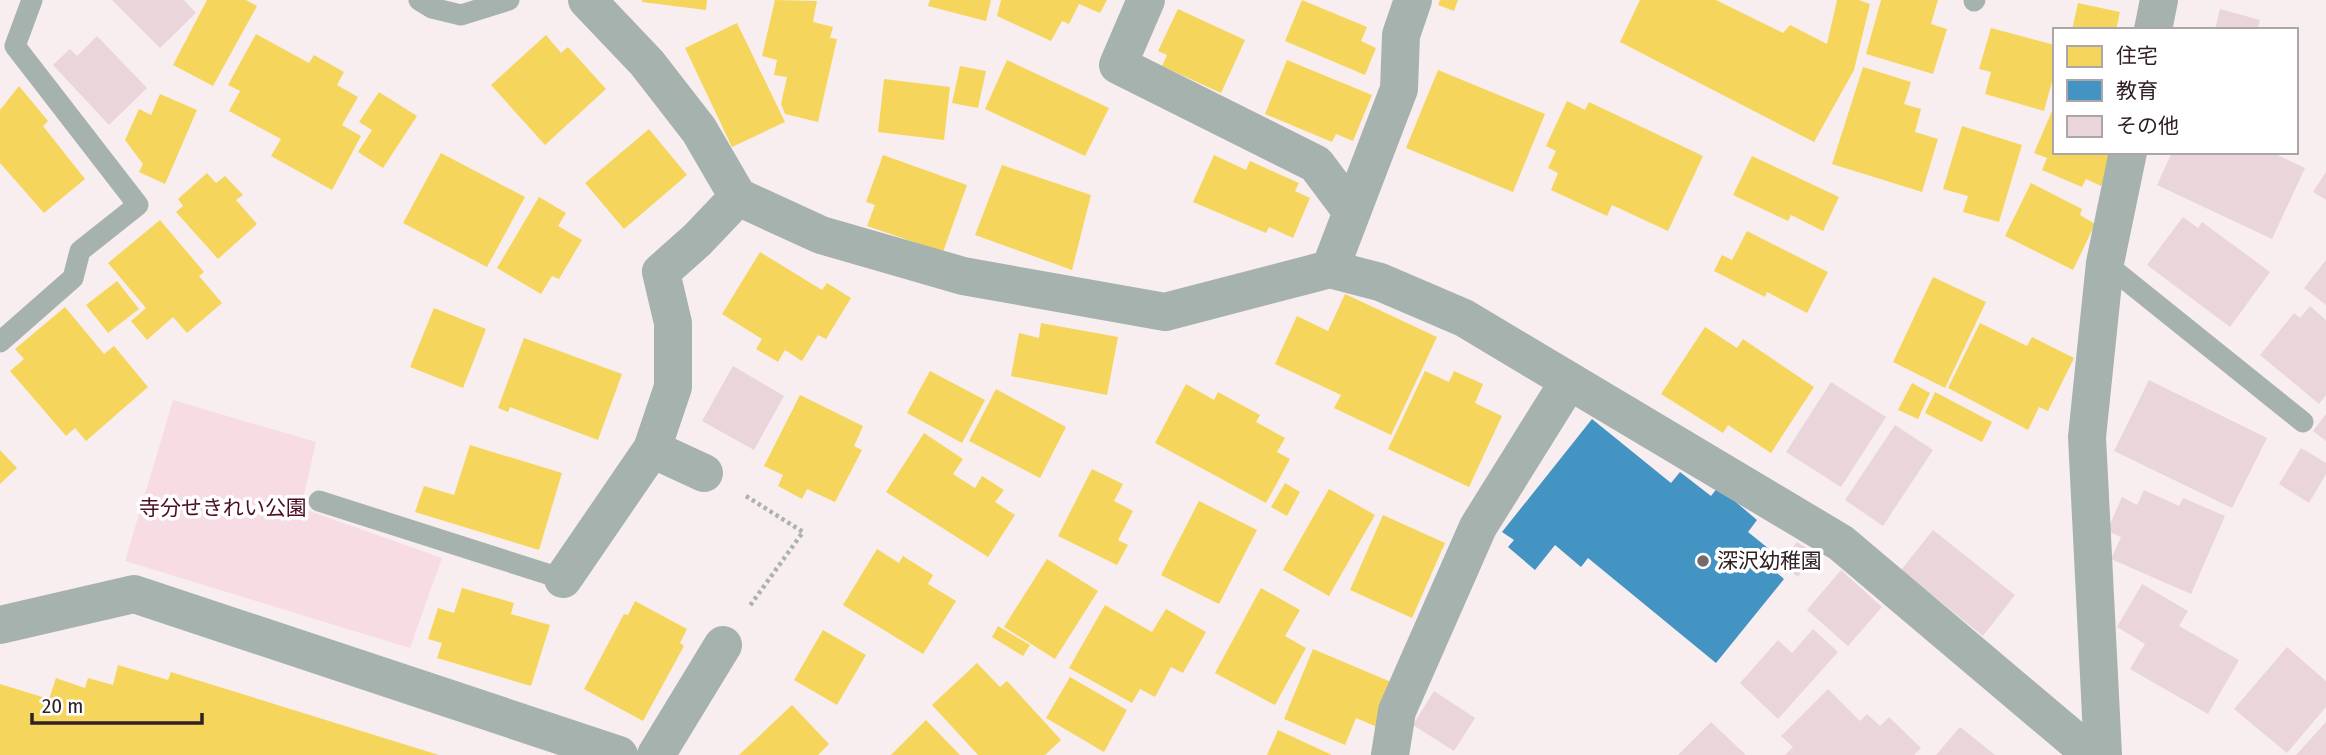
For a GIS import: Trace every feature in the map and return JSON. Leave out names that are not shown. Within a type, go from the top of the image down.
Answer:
[{"type":"street","points":[[587,0],[647,62],[699,130],[738,197],[821,235],[963,276],[1165,312],[1330,269],[1380,282],[1464,318],[1841,543],[2092,755]]},
{"type":"street","points":[[1146,0],[1118,65],[1316,163],[1352,212]]},
{"type":"street","points":[[1330,269],[1399,89],[1401,34],[1413,0]]},
{"type":"street","points":[[2153,28],[2159,0]]},
{"type":"street","points":[[2103,755],[2087,437],[2105,263],[2128,154]]},
{"type":"street","points":[[563,579],[652,449],[673,387],[673,323],[661,272],[697,240],[738,197]]},
{"type":"street","points":[[1390,755],[1397,711],[1478,527],[1569,381]]},
{"type":"street","points":[[652,449],[704,473]]},
{"type":"street","points":[[0,625],[134,594],[619,755]]},
{"type":"street","points":[[656,755],[723,645]]},
{"type":"lane","points":[[0,342],[73,278],[80,251],[138,205],[15,46],[32,0]]},
{"type":"lane","points":[[419,0],[432,8],[461,15],[509,0]]},
{"type":"lane","points":[[2105,263],[2303,422]]},
{"type":"lane","points":[[319,501],[563,579]]},
{"type":"path","points":[[760,505],[803,532],[772,575]]},
{"type":"green space","name":"寺分せきれい公園","points":[[173,400],[316,442],[301,508],[442,558],[410,648],[125,561]]},
{"type":"building: 住宅","points":[[207,0],[246,0],[257,6],[213,86],[173,65]]},
{"type":"building: 住宅","points":[[642,0],[707,0],[706,10]]},
{"type":"building: 住宅","points":[[775,0],[817,1],[813,22],[833,27],[830,38],[837,39],[818,122],[785,114],[781,104],[787,77],[774,75],[777,60],[762,56]]},
{"type":"building: 住宅","points":[[930,0],[991,0],[986,21],[928,6]]},
{"type":"building: 住宅","points":[[1001,0],[1107,0],[1100,13],[1079,4],[1069,24],[1062,21],[1051,41],[997,16]]},
{"type":"building: 住宅","points":[[1302,0],[1367,27],[1361,41],[1376,48],[1365,75],[1285,41]]},
{"type":"building: 住宅","points":[[1440,0],[1458,0],[1454,11],[1438,5]]},
{"type":"building: 住宅","points":[[1640,0],[1716,0],[1783,33],[1790,25],[1827,44],[1837,0],[1859,0],[1870,4],[1854,70],[1814,142],[1620,42]]},
{"type":"building: 住宅","points":[[1881,0],[1938,0],[1931,24],[1947,29],[1933,74],[1866,54]]},
{"type":"building: 住宅","points":[[2078,3],[2120,12],[2116,28],[2072,28]]},
{"type":"building: 住宅","points":[[1178,9],[1245,40],[1221,93],[1162,66],[1167,55],[1158,51]]},
{"type":"building: 住宅","points":[[737,23],[785,122],[732,147],[685,48]]},
{"type":"building: 住宅","points":[[1991,28],[2053,44],[2053,78],[2044,111],[1985,94],[1991,72],[1979,69]]},
{"type":"building: 住宅","points":[[256,34],[309,63],[314,55],[344,72],[337,85],[358,97],[342,125],[361,136],[332,190],[271,156],[281,139],[229,111],[240,91],[228,85]]},
{"type":"building: 住宅","points":[[546,35],[561,53],[568,47],[606,89],[545,145],[491,85]]},
{"type":"building: 住宅","points":[[1007,60],[1109,108],[1085,156],[985,109]]},
{"type":"building: 住宅","points":[[1287,60],[1372,95],[1353,141],[1336,134],[1332,142],[1265,114]]},
{"type":"building: 住宅","points":[[960,66],[986,71],[978,108],[952,103]]},
{"type":"building: 住宅","points":[[1863,67],[1911,82],[1904,104],[1921,109],[1915,132],[1938,139],[1922,192],[1832,164]]},
{"type":"building: 住宅","points":[[1438,70],[1545,114],[1513,192],[1406,148]]},
{"type":"building: 住宅","points":[[884,79],[950,87],[944,140],[878,132]]},
{"type":"building: 住宅","points":[[19,86],[48,121],[43,126],[85,179],[44,213],[0,163],[0,110]]},
{"type":"building: 住宅","points":[[379,92],[417,116],[383,168],[358,152],[372,130],[359,122]]},
{"type":"building: 住宅","points":[[160,94],[197,110],[165,184],[139,172],[143,164],[125,140],[139,109],[151,115]]},
{"type":"building: 住宅","points":[[1567,101],[1585,110],[1589,102],[1703,156],[1668,231],[1612,205],[1607,216],[1551,190],[1558,173],[1548,168],[1556,151],[1546,146]]},
{"type":"building: 住宅","points":[[2052,111],[2053,154],[2109,154],[2113,157],[2101,186],[2086,179],[2082,187],[2042,170],[2047,158],[2034,153]]},
{"type":"building: 住宅","points":[[1962,126],[2022,145],[1999,222],[1963,212],[1968,196],[1943,189]]},
{"type":"building: 住宅","points":[[649,129],[687,175],[624,229],[585,183]]},
{"type":"building: 住宅","points":[[441,153],[525,197],[487,267],[403,223]]},
{"type":"building: 住宅","points":[[883,155],[967,185],[943,252],[867,226],[875,205],[866,202]]},
{"type":"building: 住宅","points":[[1214,155],[1246,170],[1250,161],[1299,183],[1295,191],[1310,198],[1293,238],[1269,227],[1266,233],[1193,202]]},
{"type":"building: 住宅","points":[[1752,156],[1839,197],[1823,231],[1791,215],[1788,221],[1733,195]]},
{"type":"building: 住宅","points":[[1002,165],[1091,195],[1072,270],[975,235]]},
{"type":"building: 住宅","points":[[207,173],[216,183],[225,176],[243,195],[236,200],[257,224],[218,259],[176,212],[183,206],[178,199]]},
{"type":"building: 住宅","points":[[2031,183],[2082,209],[2080,215],[2095,224],[2073,270],[2005,236]]},
{"type":"building: 住宅","points":[[539,197],[566,213],[558,226],[582,240],[559,279],[552,276],[541,294],[497,268]]},
{"type":"building: 住宅","points":[[160,220],[204,272],[199,276],[222,303],[187,333],[173,317],[147,340],[131,321],[146,308],[108,263]]},
{"type":"building: 住宅","points":[[1747,231],[1828,272],[1807,313],[1767,292],[1765,297],[1714,271],[1722,255],[1732,260]]},
{"type":"building: 住宅","points":[[760,252],[822,290],[827,283],[851,298],[826,339],[818,335],[802,361],[785,350],[778,362],[756,349],[762,339],[722,314]]},
{"type":"building: 住宅","points":[[1933,277],[1986,302],[1945,388],[1893,362]]},
{"type":"building: 住宅","points":[[117,281],[139,309],[108,333],[86,305]]},
{"type":"building: 住宅","points":[[1345,294],[1437,337],[1391,435],[1334,408],[1341,395],[1275,364],[1297,316],[1328,331]]},
{"type":"building: 住宅","points":[[65,307],[104,354],[114,346],[148,387],[86,441],[75,428],[66,436],[10,371],[24,359],[15,349]]},
{"type":"building: 住宅","points":[[434,308],[486,329],[463,388],[410,367]]},
{"type":"building: 住宅","points":[[1041,323],[1118,337],[1107,395],[1011,376],[1019,333],[1039,338]]},
{"type":"building: 住宅","points":[[1980,323],[2027,346],[2032,337],[2074,358],[2048,411],[2039,407],[2028,430],[1948,388]]},
{"type":"building: 住宅","points":[[1705,327],[1737,348],[1743,339],[1814,387],[1771,453],[1728,425],[1723,433],[1661,394]]},
{"type":"building: 住宅","points":[[524,338],[622,374],[598,440],[510,407],[508,412],[498,408]]},
{"type":"building: 住宅","points":[[930,371],[985,400],[962,443],[907,413]]},
{"type":"building: 住宅","points":[[1425,371],[1449,382],[1454,371],[1483,384],[1475,403],[1502,416],[1469,487],[1388,449]]},
{"type":"building: 住宅","points":[[1912,383],[1930,393],[1918,419],[1898,410]]},
{"type":"building: 住宅","points":[[1186,384],[1214,400],[1218,392],[1260,415],[1256,422],[1285,438],[1277,452],[1290,459],[1266,503],[1155,443]]},
{"type":"building: 住宅","points":[[996,389],[1066,427],[1040,478],[969,441]]},
{"type":"building: 住宅","points":[[1935,392],[1992,422],[1982,442],[1925,413]]},
{"type":"building: 住宅","points":[[800,395],[863,426],[854,446],[862,450],[835,502],[807,489],[802,499],[778,486],[783,475],[764,466]]},
{"type":"building: 住宅","points":[[924,433],[963,459],[953,474],[975,488],[982,476],[1004,490],[995,502],[1015,515],[988,557],[886,492]]},
{"type":"building: 住宅","points":[[470,445],[562,473],[539,550],[415,512],[424,486],[454,495]]},
{"type":"building: 住宅","points":[[0,450],[17,468],[0,484]]},
{"type":"building: 住宅","points":[[1092,469],[1123,484],[1114,501],[1133,511],[1118,540],[1128,545],[1117,565],[1058,536]]},
{"type":"building: 住宅","points":[[1285,483],[1300,492],[1287,516],[1271,507]]},
{"type":"building: 住宅","points":[[1329,489],[1375,515],[1329,596],[1283,570]]},
{"type":"building: 住宅","points":[[1199,501],[1257,530],[1219,604],[1161,575]]},
{"type":"building: 住宅","points":[[1383,515],[1445,543],[1412,618],[1350,590]]},
{"type":"building: 住宅","points":[[877,549],[899,563],[903,556],[933,575],[928,584],[956,601],[923,654],[843,605]]},
{"type":"building: 住宅","points":[[1047,559],[1098,591],[1055,659],[1004,627]]},
{"type":"building: 住宅","points":[[462,588],[514,603],[511,614],[550,625],[531,686],[437,658],[442,643],[428,639],[438,608],[454,613]]},
{"type":"building: 住宅","points":[[1261,588],[1300,610],[1285,636],[1306,648],[1275,705],[1215,673]]},
{"type":"building: 住宅","points":[[635,601],[687,629],[680,643],[684,646],[643,721],[584,689],[624,614],[628,615]]},
{"type":"building: 住宅","points":[[1105,605],[1152,632],[1166,609],[1206,632],[1183,673],[1171,667],[1155,697],[1140,689],[1132,703],[1069,668]]},
{"type":"building: 住宅","points":[[998,626],[1030,645],[1023,656],[992,637]]},
{"type":"building: 住宅","points":[[823,630],[866,655],[837,705],[794,680]]},
{"type":"building: 住宅","points":[[1313,649],[1396,684],[1377,727],[1356,718],[1345,745],[1284,719]]},
{"type":"building: 住宅","points":[[977,663],[1000,687],[1007,681],[1061,740],[1045,755],[978,755],[932,705]]},
{"type":"building: 住宅","points":[[118,665],[168,680],[171,672],[439,755],[0,755],[0,684],[49,699],[56,678],[85,688],[88,678],[113,685]]},
{"type":"building: 住宅","points":[[1070,677],[1127,710],[1104,752],[1046,718]]},
{"type":"building: 住宅","points":[[792,705],[829,744],[818,755],[739,755]]},
{"type":"building: 住宅","points":[[926,720],[960,755],[891,755]]},
{"type":"building: 住宅","points":[[1278,730],[1332,755],[1267,755]]},
{"type":"building: 教育","points":[[1592,419],[1671,483],[1680,472],[1711,496],[1718,487],[1757,520],[1748,532],[1779,557],[1770,567],[1784,579],[1716,663],[1588,558],[1581,567],[1555,545],[1535,570],[1508,547],[1514,540],[1502,532]]},
{"type":"building: その他","points":[[112,0],[184,0],[196,13],[160,48]]},
{"type":"building: その他","points":[[2220,9],[2260,20],[2258,28],[2215,28]]},
{"type":"building: その他","points":[[97,36],[147,88],[109,125],[53,65],[70,49],[77,56]]},
{"type":"building: その他","points":[[2171,154],[2275,154],[2305,168],[2272,239],[2157,185]]},
{"type":"building: その他","points":[[2326,172],[2326,200],[2313,192]]},
{"type":"building: その他","points":[[2183,217],[2198,228],[2202,222],[2270,272],[2230,327],[2147,265]]},
{"type":"building: その他","points":[[2326,260],[2326,305],[2304,288]]},
{"type":"building: その他","points":[[2310,306],[2326,320],[2326,395],[2319,404],[2260,355],[2294,313],[2300,318]]},
{"type":"building: その他","points":[[733,366],[784,396],[754,450],[702,421]]},
{"type":"building: その他","points":[[2149,380],[2267,438],[2232,508],[2114,451]]},
{"type":"building: その他","points":[[1831,382],[1886,417],[1841,487],[1786,452]]},
{"type":"building: その他","points":[[2326,414],[2326,441],[2313,431]]},
{"type":"building: その他","points":[[1895,425],[1933,450],[1883,526],[1845,500]]},
{"type":"building: その他","points":[[2301,448],[2326,463],[2326,474],[2309,503],[2279,484]]},
{"type":"building: その他","points":[[2144,490],[2179,506],[2183,498],[2225,516],[2191,594],[2111,559],[2121,537],[2107,531],[2122,497],[2137,505]]},
{"type":"building: その他","points":[[1933,530],[2015,595],[1983,636],[1901,570]]},
{"type":"building: その他","points":[[1797,542],[1814,553],[1798,577],[1781,565]]},
{"type":"building: その他","points":[[1841,570],[1882,607],[1848,646],[1807,610]]},
{"type":"building: その他","points":[[2142,584],[2188,611],[2179,626],[2239,660],[2208,714],[2130,669],[2145,644],[2117,627]]},
{"type":"building: その他","points":[[1813,629],[1838,652],[1778,719],[1740,683],[1778,640],[1792,653]]},
{"type":"building: その他","points":[[2287,647],[2326,681],[2326,707],[2287,753],[2234,709]]},
{"type":"building: その他","points":[[1828,689],[1860,721],[1867,714],[1880,726],[1889,717],[1921,748],[1914,755],[1785,755],[1793,747],[1781,736]]},
{"type":"building: その他","points":[[1434,691],[1475,718],[1454,751],[1413,725]]},
{"type":"building: その他","points":[[1711,722],[1746,755],[1678,755]]},
{"type":"building: その他","points":[[2326,722],[2326,755],[2296,755]]},
{"type":"building: その他","points":[[1960,727],[1995,755],[1936,755]]},
{"type":"place","name":"深沢幼稚園","points":[[1703,561]]}]
